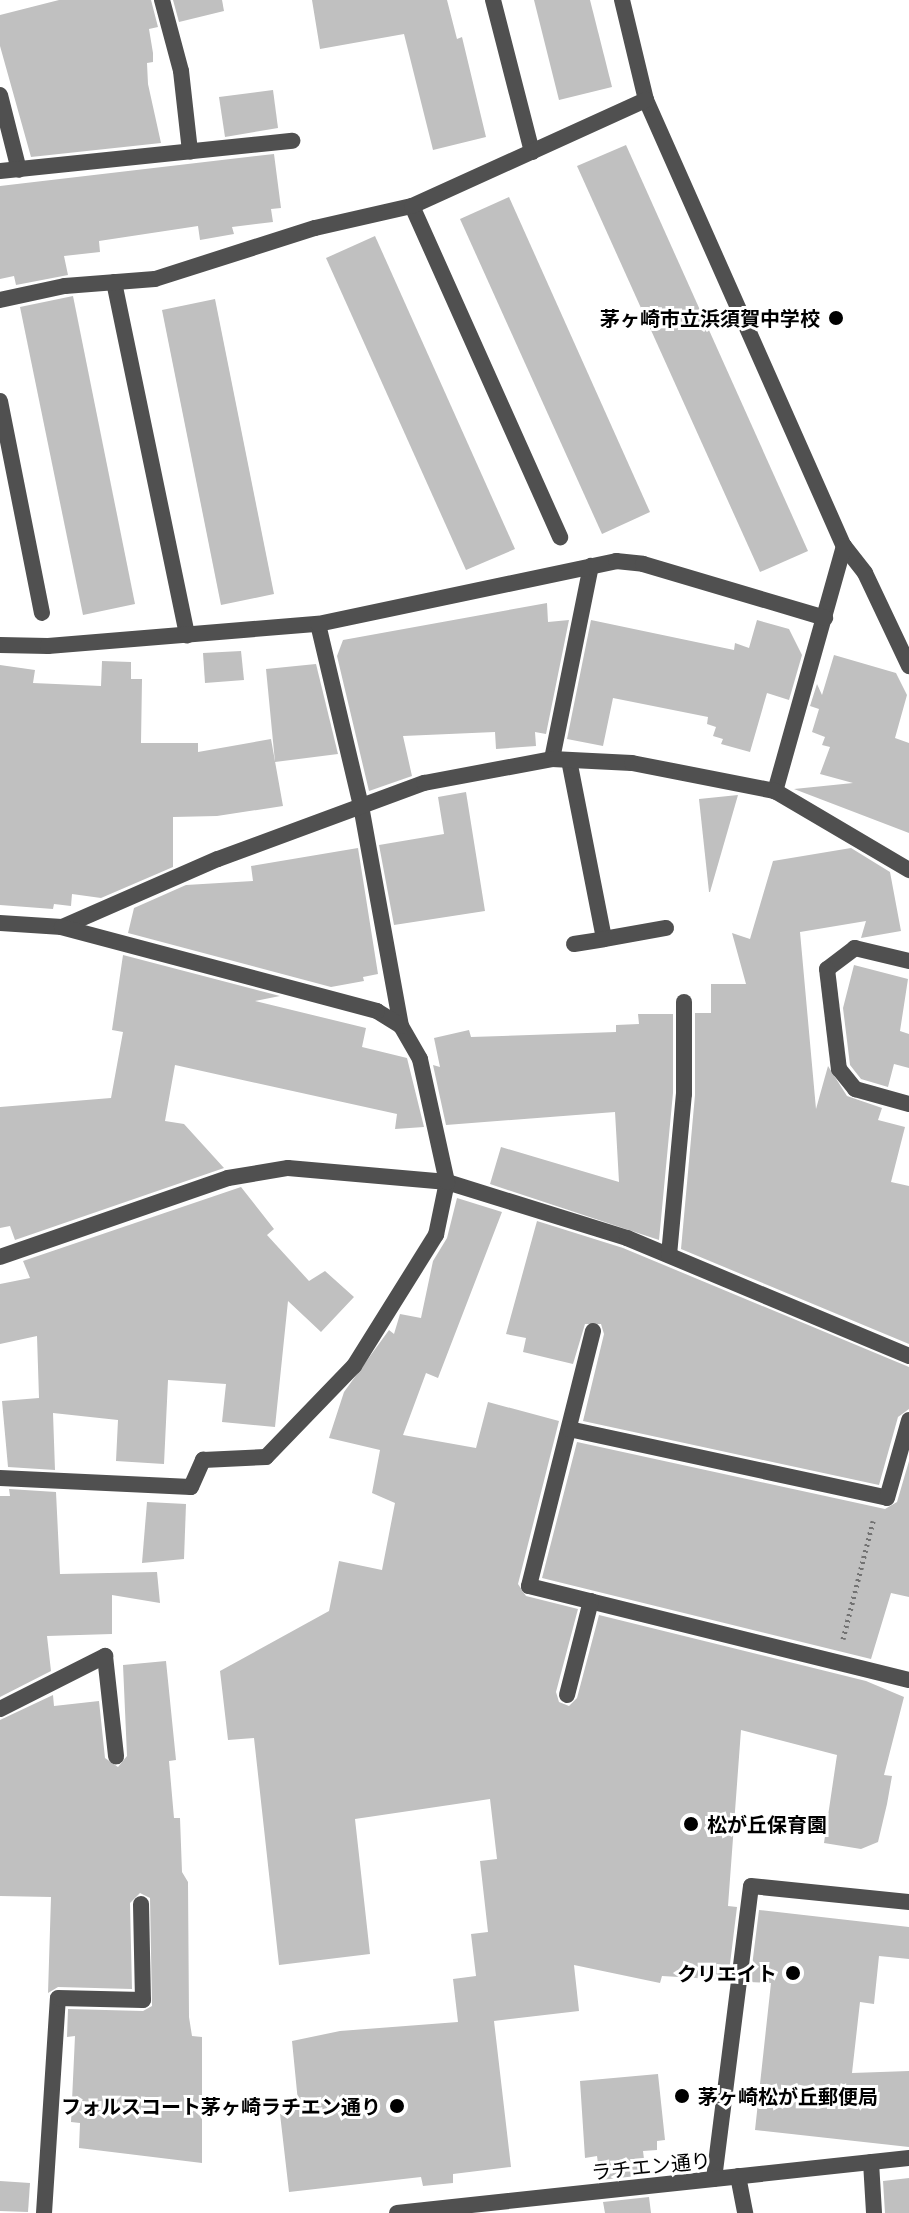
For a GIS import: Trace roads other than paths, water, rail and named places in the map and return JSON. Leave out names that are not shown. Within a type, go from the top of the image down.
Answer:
[{"type":"street","points":[[162,0],[181,71],[190,151]]},
{"type":"street","points":[[493,0],[532,152]]},
{"type":"street","points":[[622,0],[646,100],[844,546],[865,573],[909,666]]},
{"type":"street","points":[[0,95],[19,170]]},
{"type":"street","points":[[0,300],[114,282],[155,279],[315,228],[412,206],[646,100]]},
{"type":"street","points":[[0,171],[292,141]]},
{"type":"street","points":[[412,206],[560,537]]},
{"type":"street","points":[[114,282],[187,636]]},
{"type":"street","points":[[0,401],[42,613]]},
{"type":"street","points":[[775,791],[844,546]]},
{"type":"street","points":[[0,645],[187,636],[318,624],[616,561],[643,564],[825,618]]},
{"type":"street","points":[[591,566],[560,759],[604,939]]},
{"type":"street","points":[[0,1478],[191,1487],[203,1460],[266,1457],[354,1366],[436,1235],[447,1182],[420,1059],[401,1026],[361,806],[318,624]]},
{"type":"street","points":[[62,927],[218,859],[424,783],[560,759],[632,763],[775,791],[909,870]]},
{"type":"street","points":[[0,923],[62,927],[377,1011],[401,1026]]},
{"type":"street","points":[[574,944],[666,928]]},
{"type":"street","points":[[909,961],[855,948],[827,969],[839,1069],[855,1089],[909,1104]]},
{"type":"street","points":[[669,1255],[684,1094],[684,1002]]},
{"type":"street","points":[[0,1257],[228,1178],[288,1168],[447,1182],[669,1255],[909,1356]]},
{"type":"street","points":[[593,1331],[529,1586],[909,1680]]},
{"type":"street","points":[[569,1429],[887,1498],[909,1420]]},
{"type":"street","points":[[567,1695],[591,1601]]},
{"type":"street","points":[[0,1709],[105,1656],[116,1756]]},
{"type":"street","points":[[714,2179],[751,1886],[909,1902]]},
{"type":"street","points":[[44,2213],[58,1998],[143,2000],[141,1904]]},
{"type":"street","name":"ラチエン通り","points":[[397,2213],[909,2158]]},
{"type":"street","points":[[871,2162],[874,2213]]},
{"type":"street","points":[[738,2176],[745,2213]]},
{"type":"place","name":"茅ヶ崎市立浜須賀中学校","points":[[836,318]]},
{"type":"place","name":"松が丘保育園","points":[[691,1824]]},
{"type":"place","name":"クリエイト","points":[[793,1973]]},
{"type":"place","name":"茅ヶ崎松が丘郵便局","points":[[682,2096]]},
{"type":"place","name":"フォルスコート茅ヶ崎ラチエン通り","points":[[397,2106]]}]
